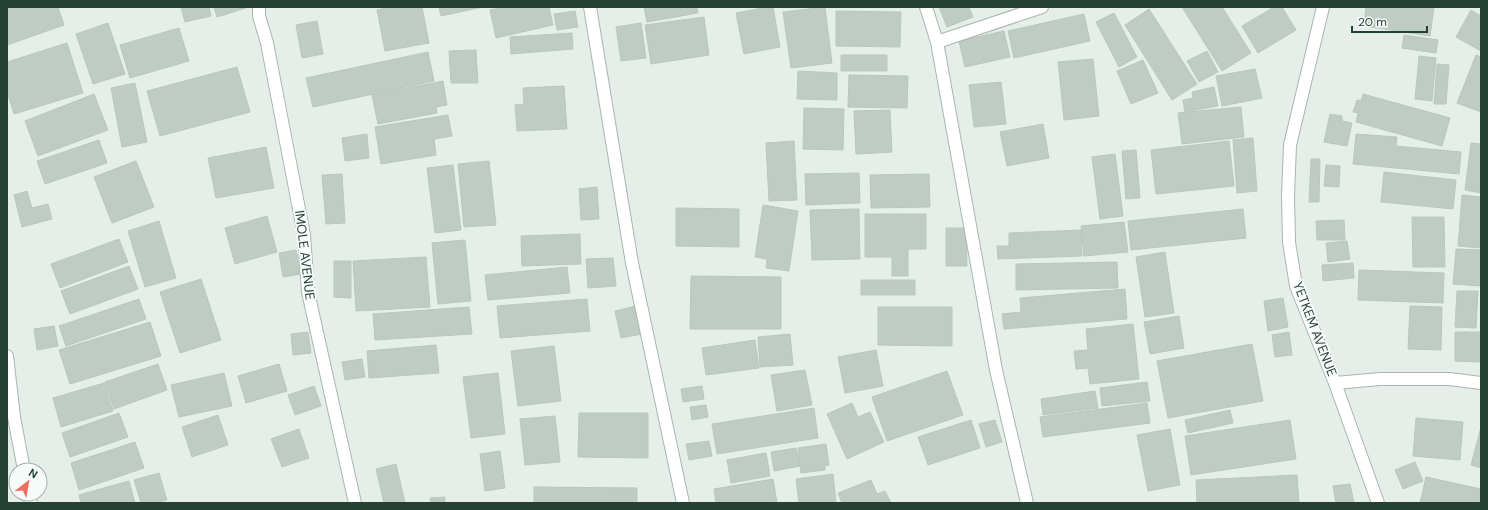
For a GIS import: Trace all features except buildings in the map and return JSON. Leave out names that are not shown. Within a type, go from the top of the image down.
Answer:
[{"type":"street","name":"IMOLE AVENUE","points":[[258,7],[259,16],[267,43],[304,235],[308,292],[355,503]]},
{"type":"street","points":[[590,7],[632,263],[683,503]]},
{"type":"street","points":[[926,7],[937,42],[996,370],[1028,503]]},
{"type":"street","points":[[937,42],[1042,7]]},
{"type":"street","name":"YETKEM AVENUE","points":[[1323,7],[1290,146],[1288,196],[1289,242],[1296,286],[1335,384],[1378,503]]},
{"type":"street","points":[[7,356],[14,417],[22,462]]},
{"type":"street","points":[[1335,384],[1380,379],[1449,379],[1481,383]]}]
